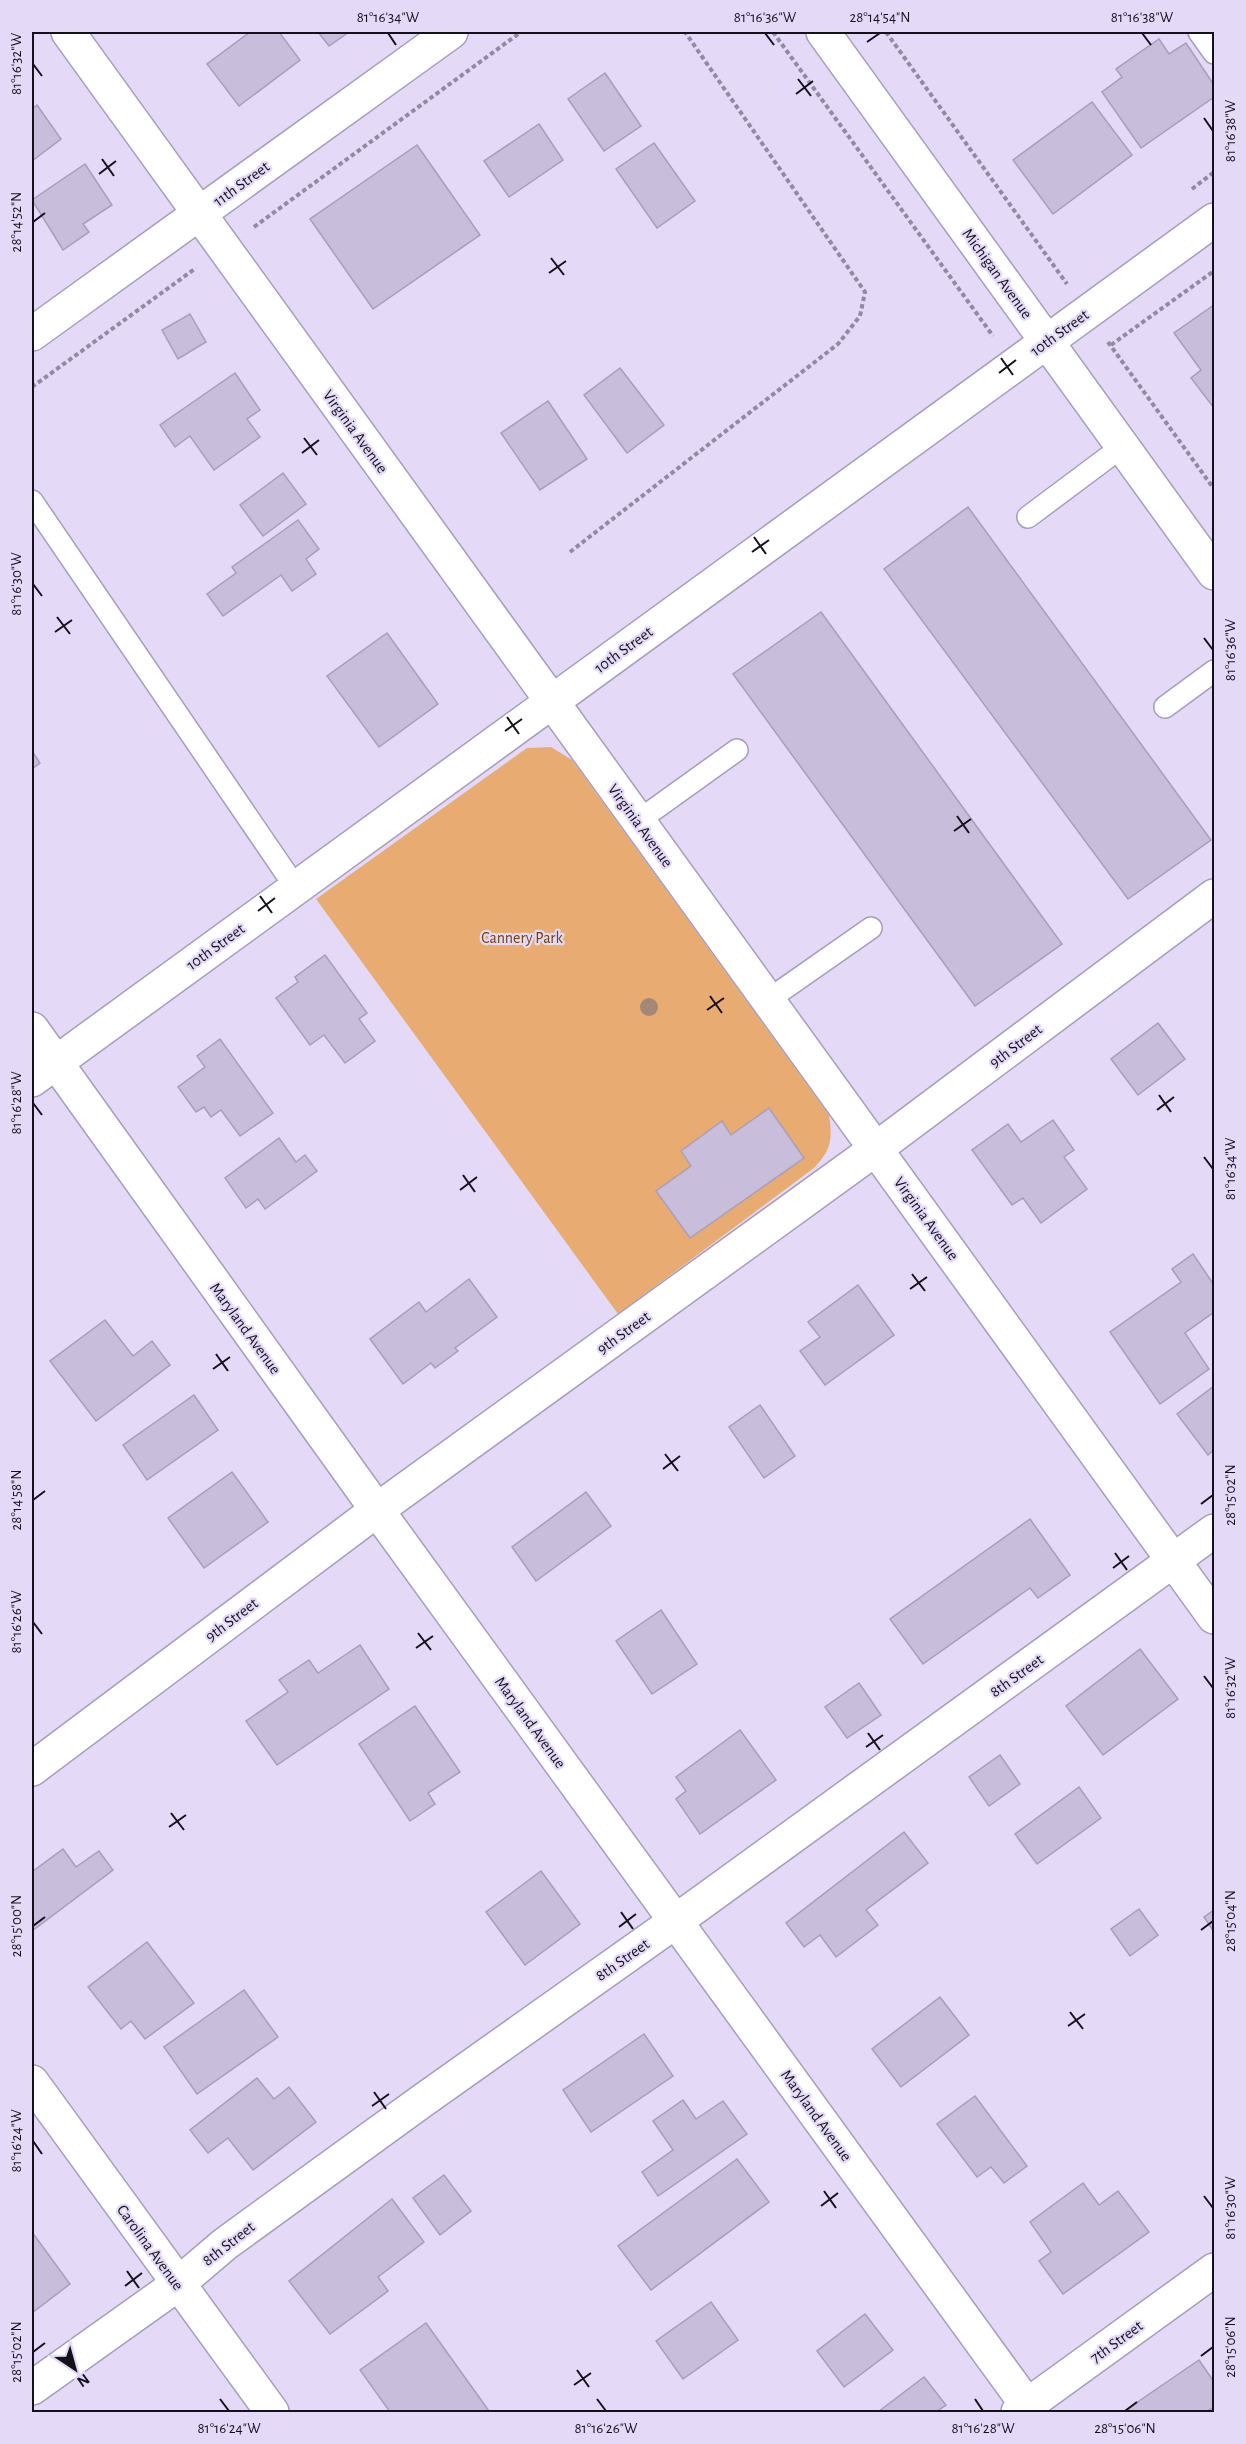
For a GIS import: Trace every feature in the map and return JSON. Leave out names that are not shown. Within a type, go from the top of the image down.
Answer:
[{"type":"street","name":"Virginia Avenue","points":[[68,32],[1215,1617]]},
{"type":"street","name":"Michigan Avenue","points":[[823,32],[1215,573]]},
{"type":"street","name":"11th Street","points":[[32,334],[199,214],[438,35]]},
{"type":"street","name":"10th Street","points":[[44,1072],[1215,220]]},
{"type":"street","name":"9th Street","points":[[32,1769],[377,1510],[877,1148],[1215,896]]},
{"type":"street","name":"Maryland Avenue","points":[[32,1029],[44,1072],[377,1510],[676,1921],[1026,2410]]},
{"type":"street","name":"8th Street","points":[[32,2388],[177,2284],[235,2237],[1215,1531]]},
{"type":"street","name":"Carolina Avenue","points":[[32,2082],[272,2412]]},
{"type":"street","name":"7th Street","points":[[1026,2410],[1215,2270]]},
{"type":"lane","points":[[1199,32],[1215,53]]},
{"type":"lane","points":[[1028,517],[1123,446]]},
{"type":"lane","points":[[32,501],[296,888]]},
{"type":"lane","points":[[1165,707],[1215,670]]},
{"type":"lane","points":[[638,821],[737,750]]},
{"type":"lane","points":[[768,1000],[871,928]]},
{"type":"path","points":[[32,387],[521,32]]},
{"type":"path","points":[[570,552],[838,345],[860,316],[865,292],[685,32]]},
{"type":"path","points":[[773,32],[994,336]]},
{"type":"path","points":[[886,32],[1215,489]]},
{"type":"path","points":[[1111,345],[1215,271]]},
{"type":"green space","name":"Cannery Park","points":[[551,747],[572,760],[829,1115],[829,1144],[824,1156],[814,1168],[618,1314],[316,899],[527,748]]},
{"type":"building","points":[[250,32],[279,32],[300,60],[239,106],[207,64]]},
{"type":"building","points":[[318,32],[349,32],[329,46]]},
{"type":"building","points":[[1159,39],[1169,54],[1186,43],[1214,85],[1214,97],[1141,148],[1102,92],[1122,77],[1116,69]]},
{"type":"building","points":[[605,73],[641,126],[604,151],[568,99]]},
{"type":"building","points":[[1092,102],[1132,155],[1053,214],[1013,160]]},
{"type":"building","points":[[37,105],[61,139],[32,161],[32,109]]},
{"type":"building","points":[[539,124],[563,160],[509,197],[484,161]]},
{"type":"building","points":[[654,143],[695,201],[657,228],[616,169]]},
{"type":"building","points":[[417,145],[480,235],[373,309],[310,219]]},
{"type":"building","points":[[85,164],[112,205],[83,224],[89,232],[63,250],[32,200]]},
{"type":"building","points":[[1214,305],[1214,408],[1191,378],[1201,370],[1174,333]]},
{"type":"building","points":[[190,314],[206,342],[178,359],[162,330]]},
{"type":"building","points":[[620,368],[664,425],[627,453],[584,395]]},
{"type":"building","points":[[235,373],[260,410],[247,419],[260,437],[214,470],[190,436],[175,447],[160,425]]},
{"type":"building","points":[[548,401],[587,459],[540,490],[501,433]]},
{"type":"building","points":[[283,473],[306,504],[263,536],[240,505]]},
{"type":"building","points":[[968,507],[1211,840],[1128,899],[884,569]]},
{"type":"building","points":[[298,520],[319,549],[306,559],[316,574],[292,591],[281,575],[223,616],[207,594],[236,573],[232,567]]},
{"type":"building","points":[[821,612],[1062,944],[975,1006],[733,674]]},
{"type":"building","points":[[387,633],[438,704],[379,747],[327,676]]},
{"type":"building","points":[[32,751],[40,763],[32,769]]},
{"type":"building","points":[[325,955],[367,1013],[359,1019],[375,1041],[345,1063],[324,1035],[310,1045],[276,998],[298,982],[295,977]]},
{"type":"building","points":[[1158,1023],[1185,1059],[1138,1095],[1111,1059]]},
{"type":"building","points":[[220,1039],[273,1113],[240,1136],[221,1110],[211,1117],[204,1107],[196,1112],[178,1087],[205,1067],[197,1056]]},
{"type":"building","points":[[769,1108],[804,1158],[690,1238],[656,1191],[691,1166],[681,1151],[722,1121],[731,1135]]},
{"type":"building","points":[[1053,1120],[1074,1150],[1064,1157],[1087,1189],[1041,1223],[1023,1198],[1012,1205],[972,1150],[1008,1124],[1021,1142]]},
{"type":"building","points":[[279,1138],[296,1162],[305,1155],[317,1171],[265,1209],[258,1199],[246,1208],[225,1178]]},
{"type":"building","points":[[1193,1254],[1214,1285],[1214,1312],[1185,1333],[1209,1369],[1160,1404],[1110,1332],[1181,1282],[1172,1269]]},
{"type":"building","points":[[469,1279],[497,1317],[455,1348],[458,1351],[435,1368],[431,1363],[403,1384],[370,1339],[419,1302],[426,1312]]},
{"type":"building","points":[[858,1285],[894,1335],[825,1385],[800,1351],[820,1337],[808,1322]]},
{"type":"building","points":[[105,1320],[133,1356],[152,1341],[170,1365],[96,1421],[50,1361]]},
{"type":"building","points":[[1214,1386],[1214,1450],[1208,1455],[1177,1414]]},
{"type":"building","points":[[194,1395],[218,1430],[147,1480],[123,1445]]},
{"type":"building","points":[[760,1405],[795,1456],[764,1478],[729,1427]]},
{"type":"building","points":[[232,1472],[268,1522],[204,1568],[168,1518]]},
{"type":"building","points":[[586,1492],[611,1526],[536,1581],[512,1547]]},
{"type":"building","points":[[1030,1519],[1070,1575],[1038,1598],[1030,1588],[923,1664],[890,1619]]},
{"type":"building","points":[[661,1610],[697,1664],[652,1694],[616,1641]]},
{"type":"building","points":[[360,1645],[389,1689],[277,1765],[246,1721],[288,1692],[279,1680],[309,1660],[318,1673]]},
{"type":"building","points":[[1140,1649],[1178,1699],[1103,1755],[1066,1706]]},
{"type":"building","points":[[859,1683],[881,1715],[847,1738],[825,1707]]},
{"type":"building","points":[[415,1706],[460,1772],[428,1793],[435,1804],[410,1821],[359,1744]]},
{"type":"building","points":[[740,1730],[776,1780],[700,1834],[676,1799],[686,1791],[676,1777]]},
{"type":"building","points":[[1000,1755],[1020,1784],[989,1806],[969,1777]]},
{"type":"building","points":[[1079,1787],[1101,1818],[1037,1864],[1015,1834]]},
{"type":"building","points":[[904,1832],[928,1863],[866,1910],[878,1925],[836,1957],[820,1935],[804,1947],[786,1923]]},
{"type":"building","points":[[63,1849],[76,1867],[99,1851],[113,1870],[32,1931],[32,1872]]},
{"type":"building","points":[[541,1871],[580,1924],[525,1965],[486,1912]]},
{"type":"building","points":[[1139,1909],[1158,1935],[1130,1956],[1111,1929]]},
{"type":"building","points":[[1214,1910],[1214,1932],[1204,1917]]},
{"type":"building","points":[[147,1942],[194,2003],[145,2039],[131,2021],[121,2029],[88,1987]]},
{"type":"building","points":[[244,1990],[278,2037],[197,2094],[164,2047]]},
{"type":"building","points":[[940,1997],[969,2035],[901,2087],[872,2049]]},
{"type":"building","points":[[644,2034],[673,2076],[591,2132],[563,2090]]},
{"type":"building","points":[[257,2078],[274,2099],[289,2087],[316,2122],[253,2170],[228,2138],[208,2153],[190,2130]]},
{"type":"building","points":[[975,2096],[1027,2166],[1004,2183],[991,2167],[977,2177],[937,2124]]},
{"type":"building","points":[[683,2100],[696,2119],[723,2101],[747,2134],[658,2196],[642,2172],[673,2150],[653,2121]]},
{"type":"building","points":[[737,2159],[769,2202],[651,2290],[618,2246]]},
{"type":"building","points":[[444,2175],[471,2211],[440,2235],[413,2198]]},
{"type":"building","points":[[1083,2183],[1099,2205],[1118,2191],[1149,2232],[1063,2294],[1039,2261],[1051,2252],[1030,2222]]},
{"type":"building","points":[[392,2199],[424,2242],[378,2277],[388,2291],[330,2334],[289,2281]]},
{"type":"building","points":[[32,2232],[70,2284],[32,2313]]},
{"type":"building","points":[[711,2302],[738,2340],[683,2379],[656,2341]]},
{"type":"building","points":[[865,2314],[893,2350],[844,2387],[817,2351]]},
{"type":"building","points":[[426,2323],[489,2411],[390,2412],[360,2370]]},
{"type":"building","points":[[1199,2360],[1214,2382],[1214,2407],[1206,2412],[1123,2412]]},
{"type":"building","points":[[924,2377],[946,2405],[936,2412],[878,2412]]}]
